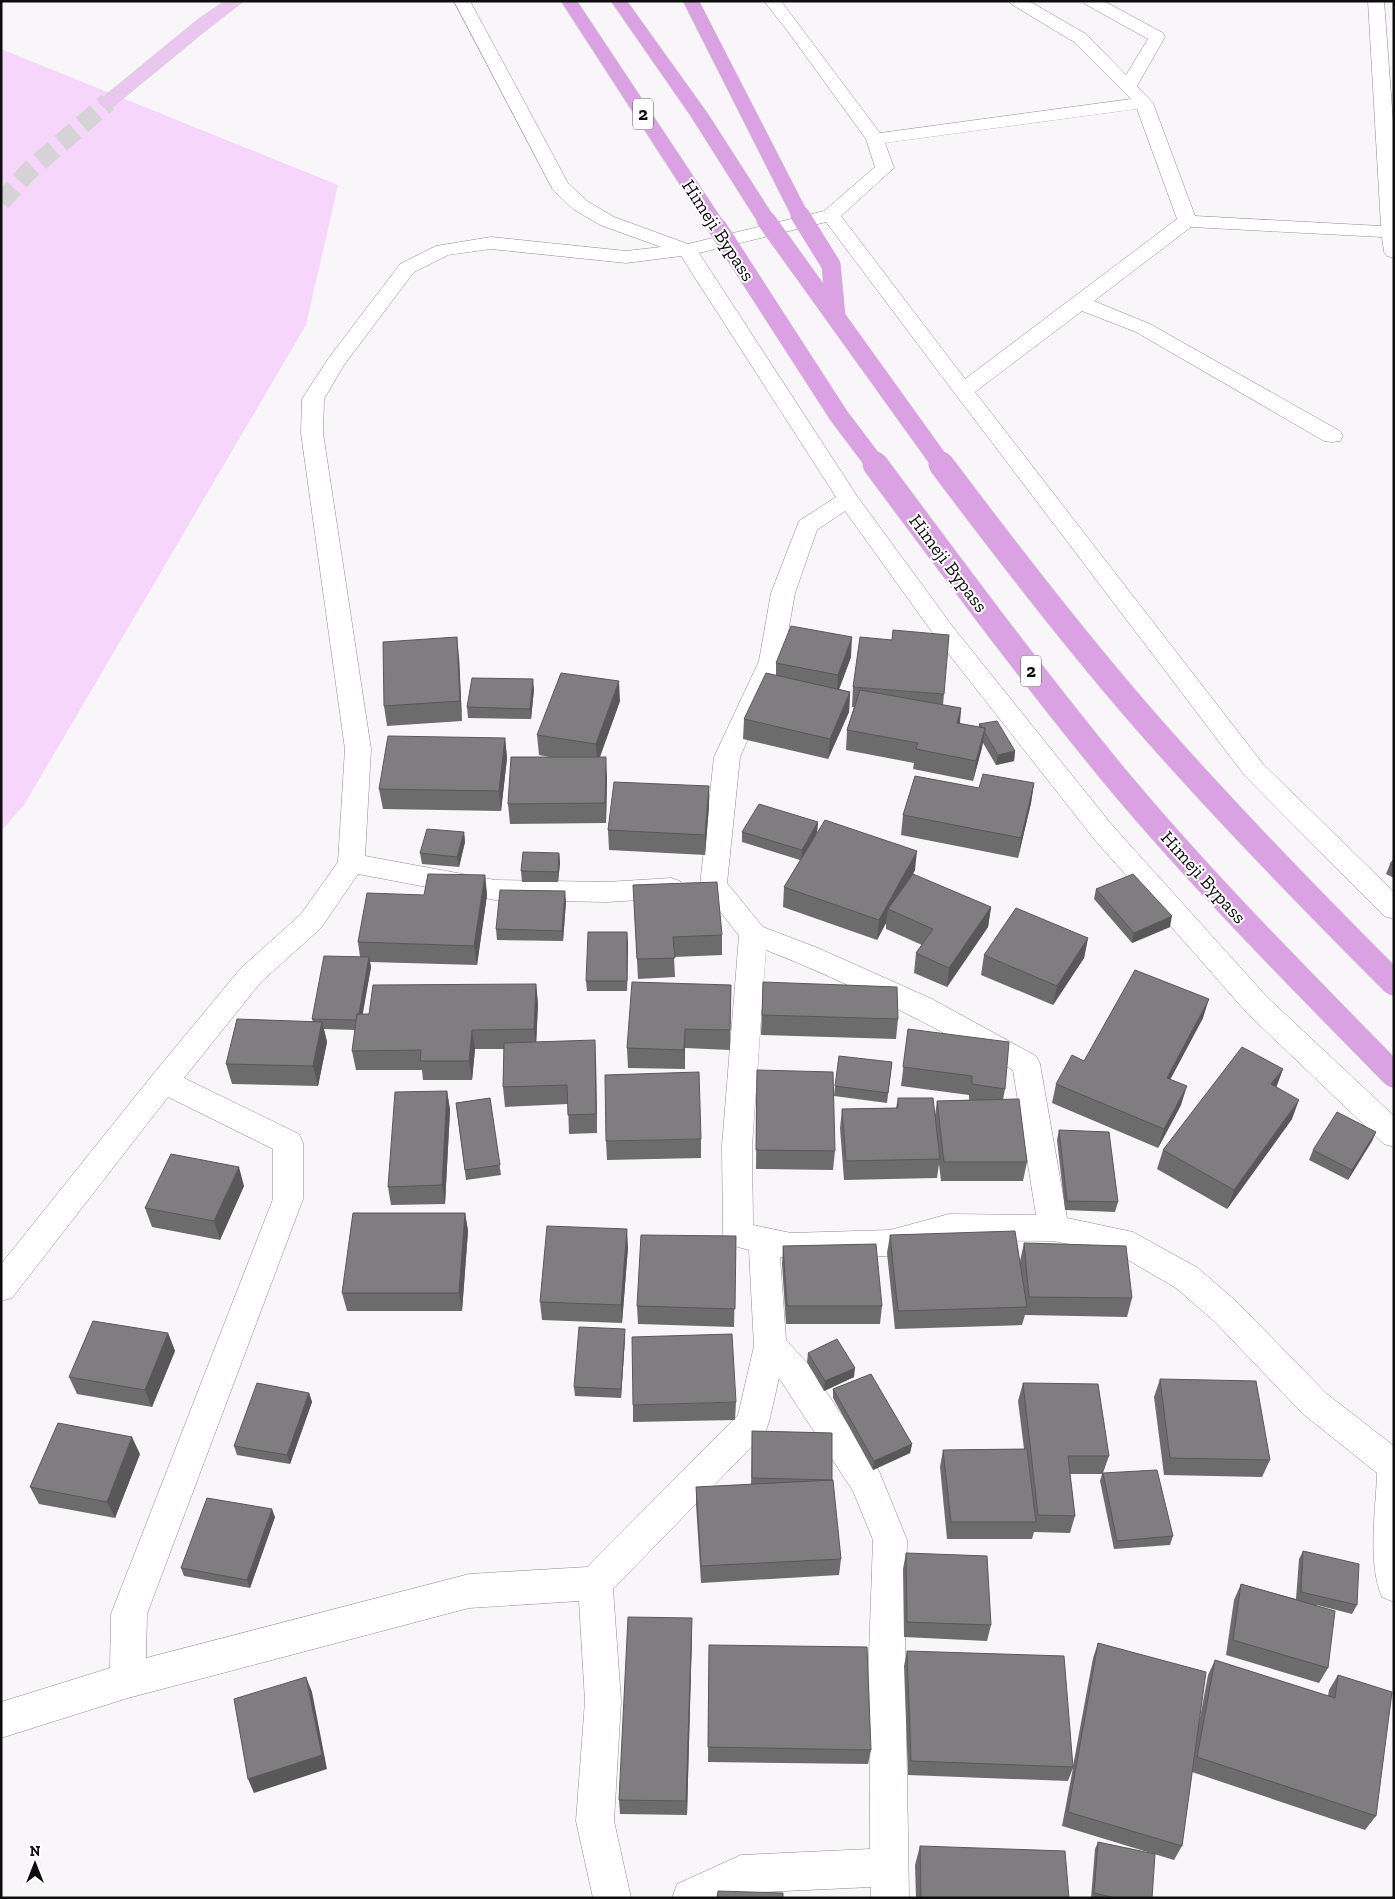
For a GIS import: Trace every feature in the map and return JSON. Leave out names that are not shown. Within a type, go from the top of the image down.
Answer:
[{"type":"highway","name":"Himeji Bypass","points":[[569,1],[839,416],[1002,634],[1103,762],[1240,919],[1394,1075]]},
{"type":"highway","points":[[619,1],[699,114],[766,220],[836,320],[894,401],[1064,624],[1177,756],[1303,892],[1394,982]]},
{"type":"highway","points":[[691,1],[800,215],[831,265],[836,320]]},
{"type":"main road","points":[[108,102],[203,24],[236,1]]},
{"type":"street","points":[[462,1],[560,186],[580,205],[607,221],[687,250],[848,499],[945,633],[1103,832],[1257,1005],[1394,1135]]},
{"type":"street","points":[[1,1288],[164,1081],[251,975],[312,921],[351,863],[358,749],[312,433],[313,399],[335,363],[407,268],[443,250],[491,243],[626,257],[687,250],[831,215],[885,168],[875,139],[795,29],[772,1]]},
{"type":"street","points":[[1017,1],[1080,38],[1144,103],[1187,221]]},
{"type":"street","points":[[1091,1],[1157,37],[1129,86]]},
{"type":"street","points":[[1383,8],[1394,252]]},
{"type":"street","points":[[875,139],[1144,103]]},
{"type":"street","points":[[831,215],[963,391],[1254,770],[1394,909]]},
{"type":"street","points":[[963,391],[1187,221],[1392,232]]},
{"type":"street","points":[[1080,303],[1143,328],[1332,436]]},
{"type":"street","points":[[848,499],[807,526],[783,593],[771,661],[727,756],[713,885],[753,934],[808,955],[922,1007],[1026,1064],[1053,1228]]},
{"type":"street","points":[[351,863],[495,890],[607,892],[713,885]]},
{"type":"street","points":[[753,934],[737,1146],[738,1235],[791,1246],[890,1243],[949,1226],[1053,1228],[1122,1241],[1187,1278],[1226,1312],[1315,1404],[1394,1467],[1391,1567],[1394,1585]]},
{"type":"street","points":[[128,1680],[129,1614],[288,1199],[288,1143],[164,1081]]},
{"type":"street","points":[[1,1720],[128,1680],[469,1591],[595,1582],[753,1422],[770,1346],[764,1240]]},
{"type":"street","points":[[691,1898],[741,1874],[890,1883],[887,1655],[890,1540],[866,1482],[796,1373],[770,1346]]},
{"type":"street","points":[[595,1582],[602,1701],[595,1821],[612,1898]]},
{"type":"shaded area","points":[[1,49],[338,185],[306,325],[24,805],[1,831]]},
{"type":"building","points":[[791,626],[852,637],[838,675],[776,663]]},
{"type":"building","points":[[893,630],[949,635],[944,694],[853,687],[860,637],[892,640]]},
{"type":"building","points":[[457,637],[460,701],[384,706],[383,642]]},
{"type":"building","points":[[561,673],[619,681],[596,744],[537,735]]},
{"type":"building","points":[[766,673],[850,692],[830,739],[744,719]]},
{"type":"building","points":[[472,678],[533,679],[530,709],[467,707]]},
{"type":"building","points":[[860,690],[961,708],[957,723],[985,728],[976,761],[916,749],[918,743],[847,730]]},
{"type":"building","points":[[997,721],[1015,751],[998,755],[985,733],[985,728],[979,724]]},
{"type":"building","points":[[388,736],[505,738],[499,791],[379,789]]},
{"type":"building","points":[[511,757],[606,757],[605,803],[508,804]]},
{"type":"building","points":[[983,774],[1034,783],[1021,838],[903,815],[915,776],[979,788]]},
{"type":"building","points":[[614,782],[709,786],[705,835],[608,830]]},
{"type":"building","points":[[759,804],[818,822],[802,850],[742,832]]},
{"type":"building","points":[[825,820],[917,851],[879,920],[784,887]]},
{"type":"building","points":[[427,829],[464,832],[457,857],[420,853]]},
{"type":"building","points":[[523,852],[559,853],[558,872],[521,871]]},
{"type":"building","points":[[428,874],[485,875],[474,946],[358,942],[367,893],[424,895]]},
{"type":"building","points":[[913,874],[991,907],[949,968],[916,953],[933,929],[888,909]]},
{"type":"building","points":[[1133,874],[1172,916],[1134,933],[1096,889]]},
{"type":"building","points":[[717,882],[722,935],[673,937],[675,958],[637,959],[633,885]]},
{"type":"building","points":[[500,890],[565,891],[562,931],[496,929]]},
{"type":"building","points":[[1016,908],[1088,938],[1057,986],[984,955]]},
{"type":"building","points":[[588,932],[627,932],[627,981],[586,981]]},
{"type":"building","points":[[324,956],[369,957],[359,1014],[357,1014],[356,1020],[312,1019]]},
{"type":"building","points":[[1135,970],[1209,999],[1167,1078],[1187,1086],[1164,1129],[1056,1084],[1072,1055],[1084,1061]]},
{"type":"building","points":[[632,982],[731,985],[730,1030],[685,1029],[684,1050],[627,1048]]},
{"type":"building","points":[[763,982],[897,987],[898,1019],[762,1015]]},
{"type":"building","points":[[536,984],[534,1029],[472,1030],[469,1061],[420,1061],[421,1050],[352,1051],[357,1014],[369,1014],[373,985]]},
{"type":"building","points":[[237,1019],[322,1022],[313,1066],[226,1064]]},
{"type":"building","points":[[908,1029],[1009,1042],[1005,1089],[972,1084],[972,1076],[903,1067]]},
{"type":"building","points":[[595,1040],[596,1114],[568,1115],[567,1085],[503,1087],[504,1043]]},
{"type":"building","points":[[1242,1047],[1283,1069],[1271,1084],[1299,1100],[1234,1190],[1163,1150]]},
{"type":"building","points":[[839,1056],[892,1062],[888,1093],[835,1086]]},
{"type":"building","points":[[757,1070],[833,1072],[835,1151],[756,1150]]},
{"type":"building","points":[[699,1072],[701,1139],[606,1141],[605,1075]]},
{"type":"building","points":[[447,1091],[442,1185],[388,1187],[395,1092]]},
{"type":"building","points":[[490,1098],[500,1165],[465,1170],[456,1103]]},
{"type":"building","points":[[898,1098],[933,1098],[940,1159],[846,1161],[842,1109],[898,1108]]},
{"type":"building","points":[[1019,1099],[1027,1162],[944,1162],[937,1101]]},
{"type":"building","points":[[1337,1112],[1376,1132],[1352,1170],[1313,1150]]},
{"type":"building","points":[[1059,1130],[1109,1132],[1118,1202],[1067,1201]]},
{"type":"building","points":[[171,1154],[239,1167],[214,1221],[145,1208]]},
{"type":"building","points":[[353,1213],[465,1213],[459,1293],[342,1293]]},
{"type":"building","points":[[547,1226],[627,1229],[621,1305],[540,1302]]},
{"type":"building","points":[[1015,1231],[1027,1307],[898,1311],[890,1235]]},
{"type":"building","points":[[641,1235],[736,1236],[735,1309],[637,1306]]},
{"type":"building","points":[[1024,1243],[1126,1246],[1132,1298],[1029,1297]]},
{"type":"building","points":[[876,1244],[882,1306],[787,1306],[783,1246]]},
{"type":"building","points":[[93,1321],[168,1333],[145,1390],[69,1377]]},
{"type":"building","points":[[579,1327],[625,1329],[621,1389],[574,1387]]},
{"type":"building","points":[[732,1334],[736,1402],[633,1405],[632,1337]]},
{"type":"building","points":[[837,1339],[855,1368],[825,1381],[808,1353]]},
{"type":"building","points":[[871,1374],[912,1444],[874,1461],[833,1389]]},
{"type":"building","points":[[1160,1379],[1256,1381],[1270,1460],[1170,1458]]},
{"type":"building","points":[[257,1383],[309,1393],[287,1455],[234,1446]]},
{"type":"building","points":[[1023,1383],[1098,1384],[1109,1456],[1068,1456],[1075,1516],[1038,1515]]},
{"type":"building","points":[[58,1423],[132,1437],[107,1502],[30,1487]]},
{"type":"building","points":[[752,1431],[832,1433],[832,1480],[752,1478]]},
{"type":"building","points":[[1027,1449],[1036,1522],[951,1522],[943,1450]]},
{"type":"building","points":[[1157,1470],[1173,1536],[1117,1541],[1103,1473]]},
{"type":"building","points":[[833,1480],[841,1559],[701,1566],[696,1487]]},
{"type":"building","points":[[207,1498],[272,1509],[247,1580],[181,1568]]},
{"type":"building","points":[[1303,1551],[1359,1564],[1357,1605],[1301,1592]]},
{"type":"building","points":[[906,1553],[987,1556],[991,1625],[907,1622]]},
{"type":"building","points":[[1241,1584],[1335,1611],[1328,1668],[1233,1640]]},
{"type":"building","points":[[628,1617],[692,1618],[686,1801],[619,1800]]},
{"type":"building","points":[[1098,1643],[1206,1672],[1182,1846],[1068,1812]]},
{"type":"building","points":[[709,1645],[867,1647],[871,1750],[708,1747]]},
{"type":"building","points":[[907,1651],[1064,1656],[1073,1767],[911,1761]]},
{"type":"building","points":[[1215,1660],[1335,1698],[1338,1675],[1392,1692],[1376,1816],[1197,1757]]},
{"type":"building","points":[[306,1677],[322,1755],[248,1779],[234,1699]]},
{"type":"building","points":[[1098,1842],[1155,1854],[1152,1898],[1116,1898],[1094,1893]]},
{"type":"building","points":[[920,1846],[1065,1851],[1069,1898],[921,1898]]},
{"type":"building","points":[[718,1891],[783,1893],[783,1898],[717,1898]]},
{"type":"tunnel","points":[[1,202],[29,171],[108,102]]}]
